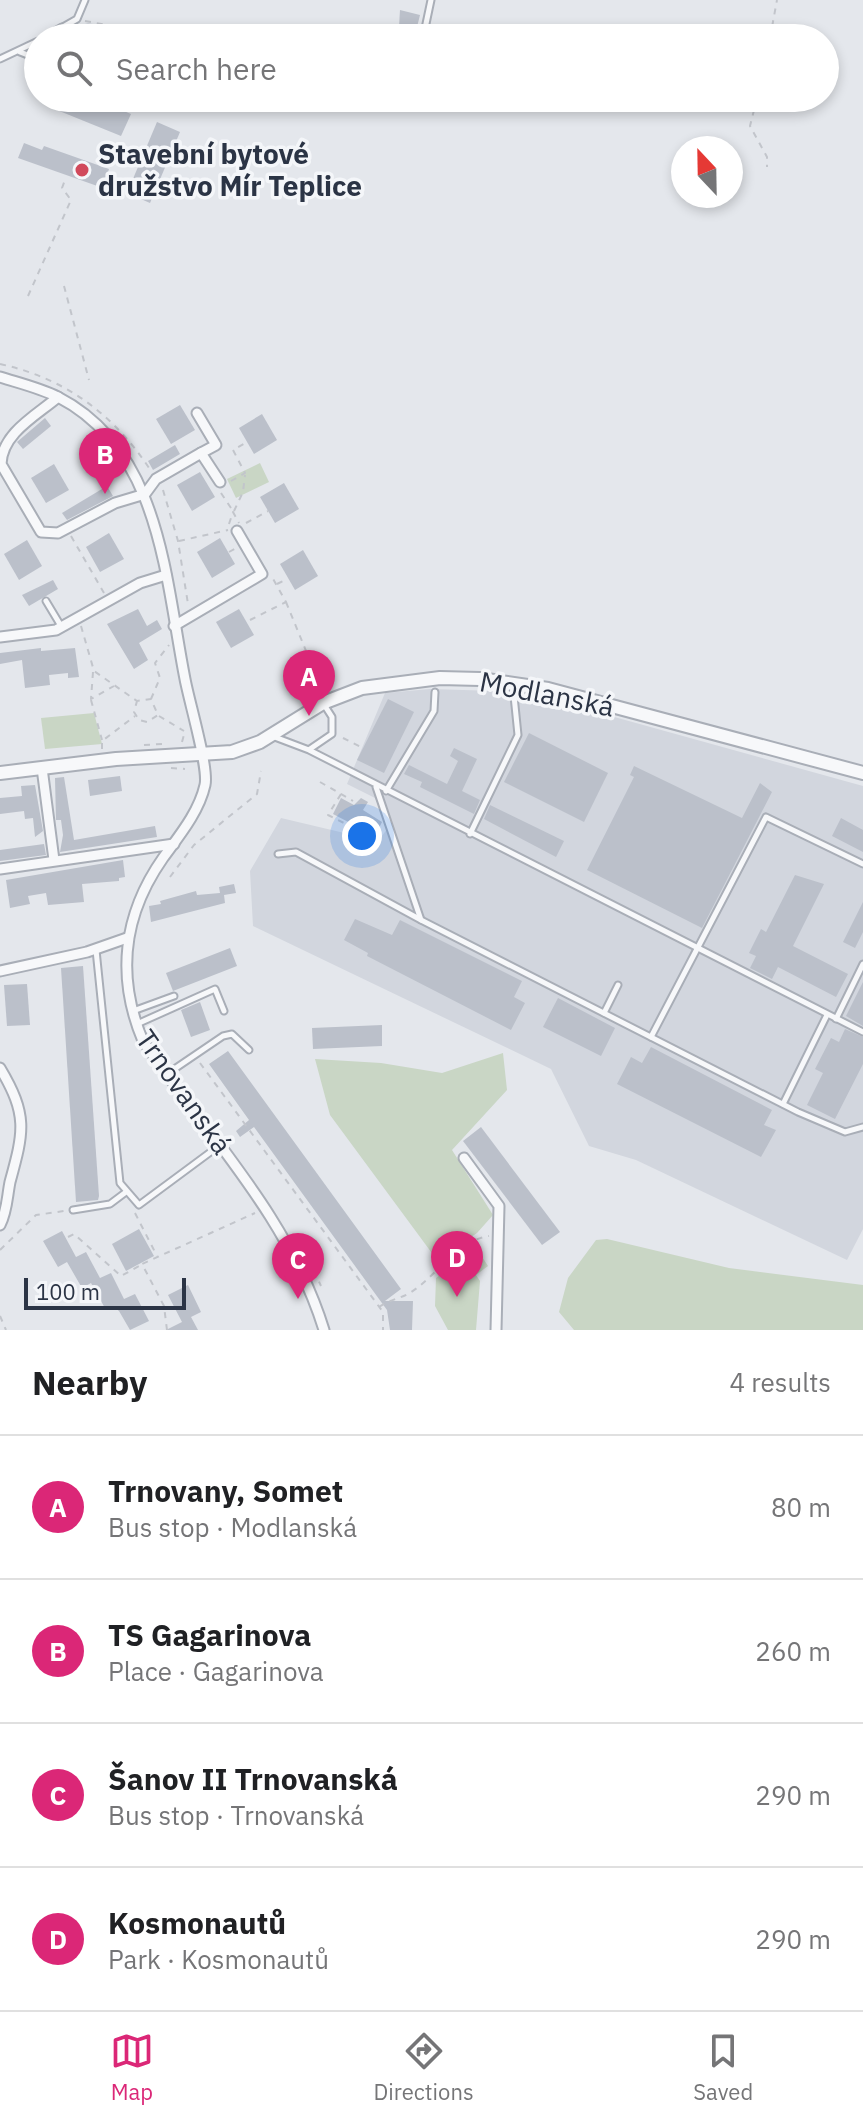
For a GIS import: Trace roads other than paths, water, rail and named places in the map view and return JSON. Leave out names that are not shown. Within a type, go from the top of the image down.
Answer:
[{"type":"street","name":"Trnovanská","points":[[0,377],[58,397],[99,427],[132,468],[145,494],[166,575],[195,729],[207,771],[201,798],[139,899],[127,938],[126,975],[132,1011],[136,1024],[167,1074],[265,1208],[303,1273],[324,1330]]},
{"type":"street","points":[[58,397],[7,440],[1,464],[41,532],[58,533],[115,503],[145,494],[156,479],[216,445],[197,413]]},
{"type":"street","points":[[201,453],[220,482]]},
{"type":"street","points":[[174,626],[262,574],[235,529]]},
{"type":"street","points":[[0,637],[61,627],[140,583],[166,575]]},
{"type":"street","name":"Modlanská","points":[[0,773],[116,759],[203,756],[236,751],[271,736],[325,703],[380,683],[420,679],[513,682],[863,773]]},
{"type":"street","points":[[42,768],[54,860]]},
{"type":"street","points":[[0,869],[174,844]]},
{"type":"street","points":[[0,971],[96,949],[127,938]]},
{"type":"street","points":[[0,1068],[20,1104],[23,1121],[19,1153],[0,1225]]},
{"type":"street","points":[[464,1158],[499,1206],[496,1330]]},
{"type":"lane","points":[[68,24],[77,19],[85,0]]},
{"type":"lane","points":[[426,24],[431,0]]},
{"type":"lane","points":[[0,59],[24,49]]},
{"type":"lane","points":[[19,52],[24,54]]},
{"type":"lane","points":[[46,601],[61,627]]},
{"type":"lane","points":[[470,834],[518,735],[513,682]]},
{"type":"lane","points":[[386,791],[434,711],[435,692]]},
{"type":"lane","points":[[309,750],[318,747],[332,734],[332,717],[325,703]]},
{"type":"lane","points":[[271,736],[309,750],[863,1032]]},
{"type":"lane","points":[[376,786],[421,920]]},
{"type":"lane","points":[[651,1037],[766,817],[863,864]]},
{"type":"lane","points":[[278,854],[296,852],[421,920],[783,1104],[845,1132],[863,1127]]},
{"type":"lane","points":[[96,949],[120,1183],[139,1205],[220,1145]]},
{"type":"lane","points":[[836,1019],[863,964]]},
{"type":"lane","points":[[604,1013],[618,985]]},
{"type":"lane","points":[[136,1024],[215,989],[224,1011]]},
{"type":"lane","points":[[132,1011],[174,996]]},
{"type":"lane","points":[[783,1104],[827,1015]]},
{"type":"lane","points":[[167,1074],[232,1034],[249,1050]]},
{"type":"lane","points":[[73,1210],[110,1204],[126,1192]]},
{"type":"place","name":"Stavební bytové družstvo Mír Teplice","points":[[82,170]]},
{"type":"place","name":"TS Gagarinova","points":[[105,494]]},
{"type":"place","name":"Trnovany, Somet","points":[[309,716]]},
{"type":"place","name":"Kosmonautů","points":[[457,1297]]},
{"type":"place","name":"Šanov II Trnovanská","points":[[298,1299]]}]
